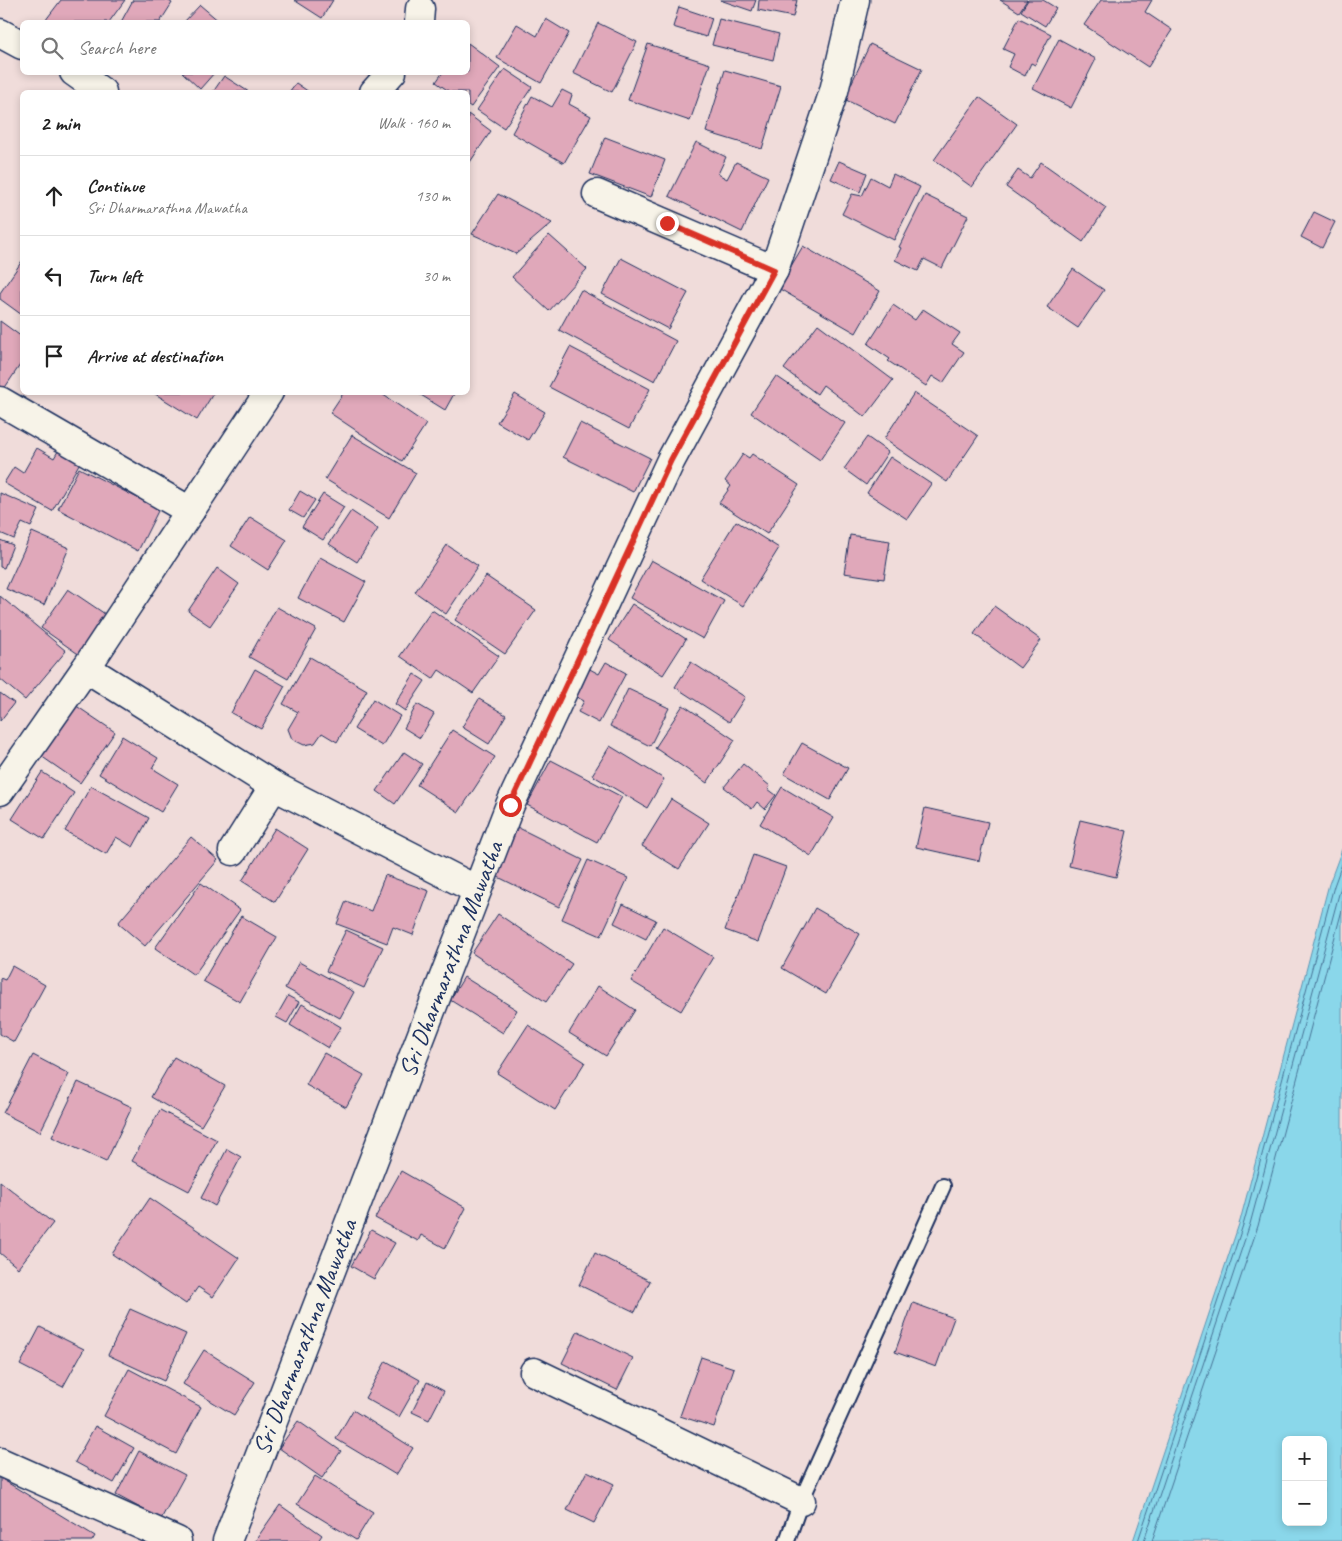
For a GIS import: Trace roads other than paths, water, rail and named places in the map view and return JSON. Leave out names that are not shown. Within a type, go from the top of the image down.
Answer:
[{"type":"street","name":"Sri Dharmarathna Mawatha","points":[[227,1541],[510,805],[671,460],[774,270],[834,91],[855,0]]},
{"type":"street","points":[[0,33],[20,44]]},
{"type":"street","points":[[78,75],[99,90]]},
{"type":"street","points":[[376,90],[389,75]]},
{"type":"street","points":[[596,194],[774,270]]},
{"type":"street","points":[[0,791],[86,668],[267,395]]},
{"type":"street","points":[[0,401],[190,511]]},
{"type":"street","points":[[86,668],[274,786],[477,890]]},
{"type":"street","points":[[233,851],[274,786]]},
{"type":"street","points":[[534,1372],[801,1501]]},
{"type":"street","points":[[0,1462],[178,1541]]},
{"type":"lane","points":[[787,1541],[801,1501],[943,1186]]},
{"type":"water","points":[[1342,849],[1342,1541],[1133,1541],[1240,1221],[1329,884]]}]
